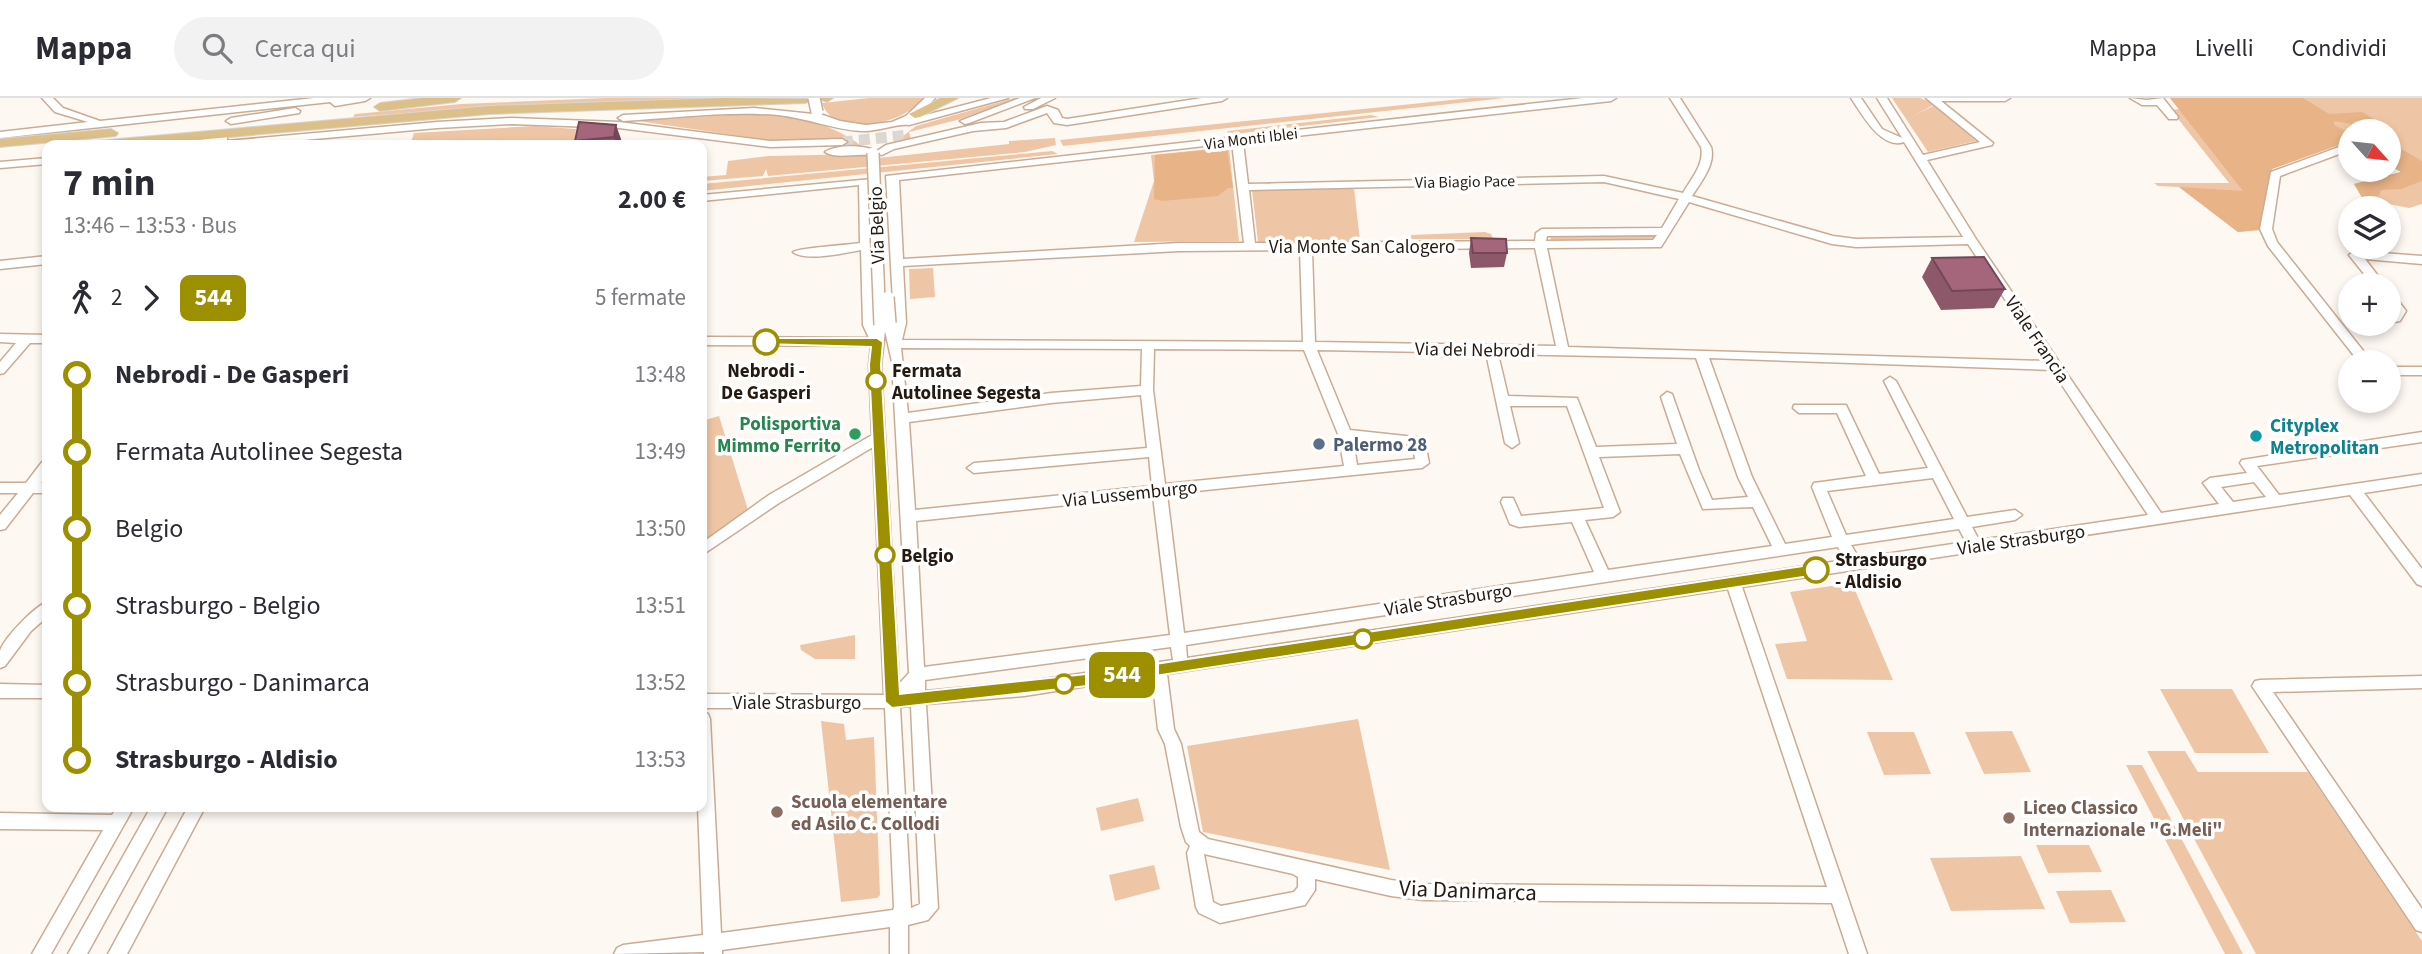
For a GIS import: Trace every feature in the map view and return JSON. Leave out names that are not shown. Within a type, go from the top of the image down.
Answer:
[{"type":"main road","points":[[380,107],[455,98]]},
{"type":"main road","points":[[0,143],[380,107],[509,98]]},
{"type":"main road","points":[[908,119],[952,98]]},
{"type":"main road","points":[[217,140],[289,137],[431,114],[810,99]]},
{"type":"main road","points":[[431,114],[693,114]]},
{"type":"main road","points":[[0,154],[42,150]]},
{"type":"street","points":[[47,98],[59,110],[71,116],[111,122]]},
{"type":"street","points":[[0,135],[314,99],[344,98]]},
{"type":"street","points":[[231,121],[365,98]]},
{"type":"street","points":[[877,153],[886,139],[930,98]]},
{"type":"street","points":[[251,140],[437,124],[783,112],[835,124],[864,128],[883,127],[1003,98]]},
{"type":"street","points":[[909,135],[964,122],[1030,98]]},
{"type":"street","points":[[707,145],[789,153],[865,150],[877,153],[890,147],[972,128],[1051,98]]},
{"type":"street","points":[[972,128],[1006,125],[1047,109],[1054,112],[1058,121],[1067,122],[1222,98]]},
{"type":"street","name":"Via Monti Iblei","points":[[891,178],[1611,98]]},
{"type":"street","name":"Via Monte San Calogero","points":[[898,262],[1132,249],[1654,244],[1659,242],[1704,168],[1708,154],[1675,98]]},
{"type":"street","points":[[1856,98],[1878,131],[1900,141]]},
{"type":"street","name":"Viale Francia","points":[[1871,98],[1900,141],[1919,159]]},
{"type":"street","name":"Viale Francia","points":[[1882,98],[1971,240],[2158,519]]},
{"type":"street","points":[[1919,159],[1988,143],[1931,98]]},
{"type":"street","points":[[1931,98],[2005,98]]},
{"type":"street","points":[[810,99],[817,112],[863,138],[877,153]]},
{"type":"street","points":[[2135,99],[2156,100],[2170,114]]},
{"type":"street","points":[[531,121],[628,126],[758,143],[842,142]]},
{"type":"street","points":[[561,122],[677,140]]},
{"type":"street","points":[[261,140],[289,137]]},
{"type":"street","points":[[1237,140],[1250,247]]},
{"type":"street","points":[[2338,150],[2275,174],[2266,229],[2272,243],[2338,317]]},
{"type":"street","name":"Via Belgio","points":[[623,954],[713,948],[899,918],[922,914],[930,903],[909,516],[894,344],[885,324],[877,153]]},
{"type":"street","points":[[0,165],[42,161]]},
{"type":"street","name":"Via Belgio","points":[[891,178],[900,323],[894,344]]},
{"type":"street","name":"Via Biagio Pace","points":[[1242,187],[1590,178],[1629,182],[1832,240],[1856,243],[1971,240]]},
{"type":"street","name":"Via Belgio","points":[[707,197],[866,181],[869,325],[877,342]]},
{"type":"street","points":[[1540,245],[1563,351]]},
{"type":"street","points":[[799,251],[812,253],[866,246]]},
{"type":"street","points":[[1306,246],[1309,346],[1345,434],[1351,471]]},
{"type":"street","points":[[2369,273],[2355,256],[2422,260]]},
{"type":"street","points":[[0,265],[42,261]]},
{"type":"street","name":"Via Belgio","points":[[885,324],[877,342],[875,365],[903,907],[899,918],[899,954]]},
{"type":"street","points":[[0,338],[42,339]]},
{"type":"street","points":[[0,370],[27,338]]},
{"type":"street","points":[[707,341],[877,342]]},
{"type":"street","name":"Via dei Nebrodi","points":[[894,344],[1309,346],[1701,354],[2056,366]]},
{"type":"street","points":[[1148,345],[1147,390],[1153,452],[1181,667]]},
{"type":"street","points":[[1491,350],[1512,443]]},
{"type":"street","points":[[1701,354],[1745,477],[1781,550]]},
{"type":"street","points":[[2401,371],[2422,372]]},
{"type":"street","points":[[1890,381],[1975,546]]},
{"type":"street","points":[[902,418],[1051,398],[1147,390]]},
{"type":"street","points":[[1667,397],[1708,505],[1757,502]]},
{"type":"street","points":[[1501,401],[1572,401],[1613,512],[1519,522],[1515,520],[1508,502]]},
{"type":"street","points":[[1799,408],[1841,408],[1875,480]]},
{"type":"street","name":"Via Lussemburgo","points":[[909,516],[1422,463],[1419,441],[1345,434]]},
{"type":"street","points":[[707,546],[774,499],[879,437]]},
{"type":"street","points":[[2276,501],[2247,463],[2422,437]]},
{"type":"street","points":[[1591,452],[1685,449]]},
{"type":"street","points":[[974,468],[1153,452]]},
{"type":"street","points":[[881,468],[892,472],[905,465]]},
{"type":"street","points":[[0,525],[42,472]]},
{"type":"street","points":[[1855,564],[1819,487],[1937,472]]},
{"type":"street","name":"Viale Strasburgo","points":[[707,701],[892,702],[1024,689],[2422,479]]},
{"type":"street","points":[[2230,508],[2215,490],[2260,481]]},
{"type":"street","points":[[0,488],[42,488]]},
{"type":"street","points":[[883,498],[888,492],[898,489],[907,494]]},
{"type":"street","points":[[2353,489],[2422,580]]},
{"type":"street","name":"Viale Strasburgo","points":[[918,674],[1026,662],[2015,515]]},
{"type":"street","points":[[1576,516],[1603,575]]},
{"type":"street","points":[[1733,583],[1858,954]]},
{"type":"street","points":[[1413,604],[1422,630]]},
{"type":"street","points":[[0,662],[26,627],[42,613]]},
{"type":"street","points":[[1159,670],[1166,730],[1173,744],[1189,827],[1192,836],[1204,846]]},
{"type":"street","points":[[892,702],[918,674]]},
{"type":"street","points":[[2422,682],[2260,685],[2422,924]]},
{"type":"street","points":[[0,691],[42,692]]},
{"type":"street","points":[[41,954],[123,812]]},
{"type":"street","points":[[78,954],[157,812]]},
{"type":"street","points":[[117,954],[194,812]]},
{"type":"street","points":[[706,812],[713,948]]},
{"type":"street","points":[[0,821],[117,823]]},
{"type":"street","points":[[1204,846],[1199,847],[1195,853],[1205,907],[1220,915],[1298,899],[1305,894],[1307,886],[1304,872],[1297,867]]},
{"type":"street","name":"Via Danimarca","points":[[1204,846],[1391,888],[1423,892],[1838,895]]},
{"type":"shaded area","points":[[606,98],[745,98],[503,106],[353,117],[355,114],[461,104]]},
{"type":"shaded area","points":[[869,98],[923,98],[902,115],[887,121],[855,125],[840,121],[829,114],[822,103]]},
{"type":"shaded area","points":[[1020,98],[957,120],[909,132],[911,139],[894,143],[916,126]]},
{"type":"shaded area","points":[[1471,98],[1505,98],[1063,146],[1060,140]]},
{"type":"shaded area","points":[[1892,98],[1920,98],[1935,104],[1915,115],[1935,105],[1976,141],[1928,152]]},
{"type":"shaded area","points":[[2170,98],[2422,98],[2422,204],[2409,208],[2401,206],[2401,196],[2361,196],[2354,184],[2401,182],[2401,119],[2338,119],[2338,145],[2272,169],[2259,230],[2238,232],[2179,187],[2158,186],[2154,183],[2229,183],[2171,110],[2179,109]]},
{"type":"shaded area","points":[[2170,98],[2303,98],[2329,114],[2362,112],[2374,119],[2338,119],[2338,122],[2334,121],[2334,125],[2338,127],[2338,145],[2272,169],[2259,230],[2238,232],[2179,187],[2243,191]]},
{"type":"shaded area","points":[[749,114],[795,118],[823,125],[863,147],[843,148],[843,139],[767,140],[631,120]]},
{"type":"shaded area","points":[[1371,115],[1379,117],[1226,135],[1228,131]]},
{"type":"shaded area","points":[[534,126],[576,129],[575,140],[412,140],[414,133]]},
{"type":"shaded area","points":[[1055,138],[1056,145],[1025,152],[768,176],[766,169],[763,176],[707,181],[707,177],[726,175],[728,161],[768,156],[867,154],[869,159],[1009,144],[1009,141]]},
{"type":"shaded area","points":[[1229,147],[1239,241],[1134,242],[1154,181],[1151,155]]},
{"type":"shaded area","points":[[1227,148],[1233,188],[1228,188],[1218,196],[1162,201],[1154,199],[1155,155]]},
{"type":"shaded area","points":[[2401,149],[2422,161],[2422,181],[2401,189],[2381,190],[2379,196],[2361,196],[2354,184],[2401,182]]},
{"type":"shaded area","points":[[1052,151],[1058,154],[707,190],[707,184]]},
{"type":"shaded area","points":[[1354,188],[1360,241],[1258,242],[1252,190]]},
{"type":"shaded area","points":[[1491,234],[1493,239],[1410,239],[1411,235]]},
{"type":"shaded area","points":[[1550,234],[1656,234],[1652,240],[1551,242]]},
{"type":"shaded area","points":[[933,268],[935,297],[910,299],[909,269]]},
{"type":"shaded area","points":[[719,416],[748,510],[707,540],[707,420]]},
{"type":"shaded area","points":[[1852,583],[1893,680],[1787,679],[1775,644],[1807,641],[1790,592]]},
{"type":"shaded area","points":[[855,635],[855,659],[815,659],[801,650],[800,645]]},
{"type":"shaded area","points":[[2160,689],[2232,689],[2269,753],[2195,753]]},
{"type":"shaded area","points":[[1358,719],[1390,870],[1203,832],[1187,746]]},
{"type":"shaded area","points":[[821,721],[844,724],[846,740],[874,737],[880,895],[877,898],[841,902]]},
{"type":"shaded area","points":[[2012,731],[2031,772],[1984,774],[1965,732]]},
{"type":"shaded area","points":[[1867,732],[1914,732],[1931,774],[1884,775]]},
{"type":"shaded area","points":[[2147,751],[2185,751],[2198,772],[2308,772],[2422,941],[2422,954],[2256,954]]},
{"type":"shaded area","points":[[2126,765],[2142,765],[2243,954],[2225,954]]},
{"type":"shaded area","points":[[1138,798],[1144,821],[1101,831],[1096,808]]},
{"type":"shaded area","points":[[2036,845],[2089,845],[2102,872],[2048,873]]},
{"type":"shaded area","points":[[2021,856],[2045,909],[1951,911],[1930,858]]},
{"type":"shaded area","points":[[1154,865],[1160,889],[1115,901],[1109,875]]},
{"type":"shaded area","points":[[2111,890],[2126,922],[2070,923],[2056,891]]},
{"type":"building","points":[[579,122],[616,125],[614,137],[575,140]]},
{"type":"building","points":[[1471,238],[1506,239],[1507,253],[1473,253]]},
{"type":"building","points":[[1984,257],[2005,289],[1952,291],[1932,258]]},
{"type":"tunnel","points":[[842,142],[909,135]]},
{"type":"bus line","name":"544","points":[[766,342],[877,342],[875,365],[892,702],[1096,679],[1816,570]]},
{"type":"place","name":"Nebrodi - De Gasperi","points":[[766,342]]},
{"type":"place","name":"Fermata Autolinee Segesta","points":[[876,381]]},
{"type":"place","name":"Polisportiva Mimmo Ferrito","points":[[855,434]]},
{"type":"place","name":"Cityplex Metropolitan","points":[[2256,436]]},
{"type":"place","name":"Palermo 28","points":[[1319,444]]},
{"type":"place","name":"Belgio","points":[[885,555]]},
{"type":"place","name":"Strasburgo - Aldisio","points":[[1816,570]]},
{"type":"place","name":"Scuola elementare ed Asilo C. Collodi","points":[[777,812]]},
{"type":"place","name":"Liceo Classico Internazionale \"G.Meli\"","points":[[2009,818]]}]
